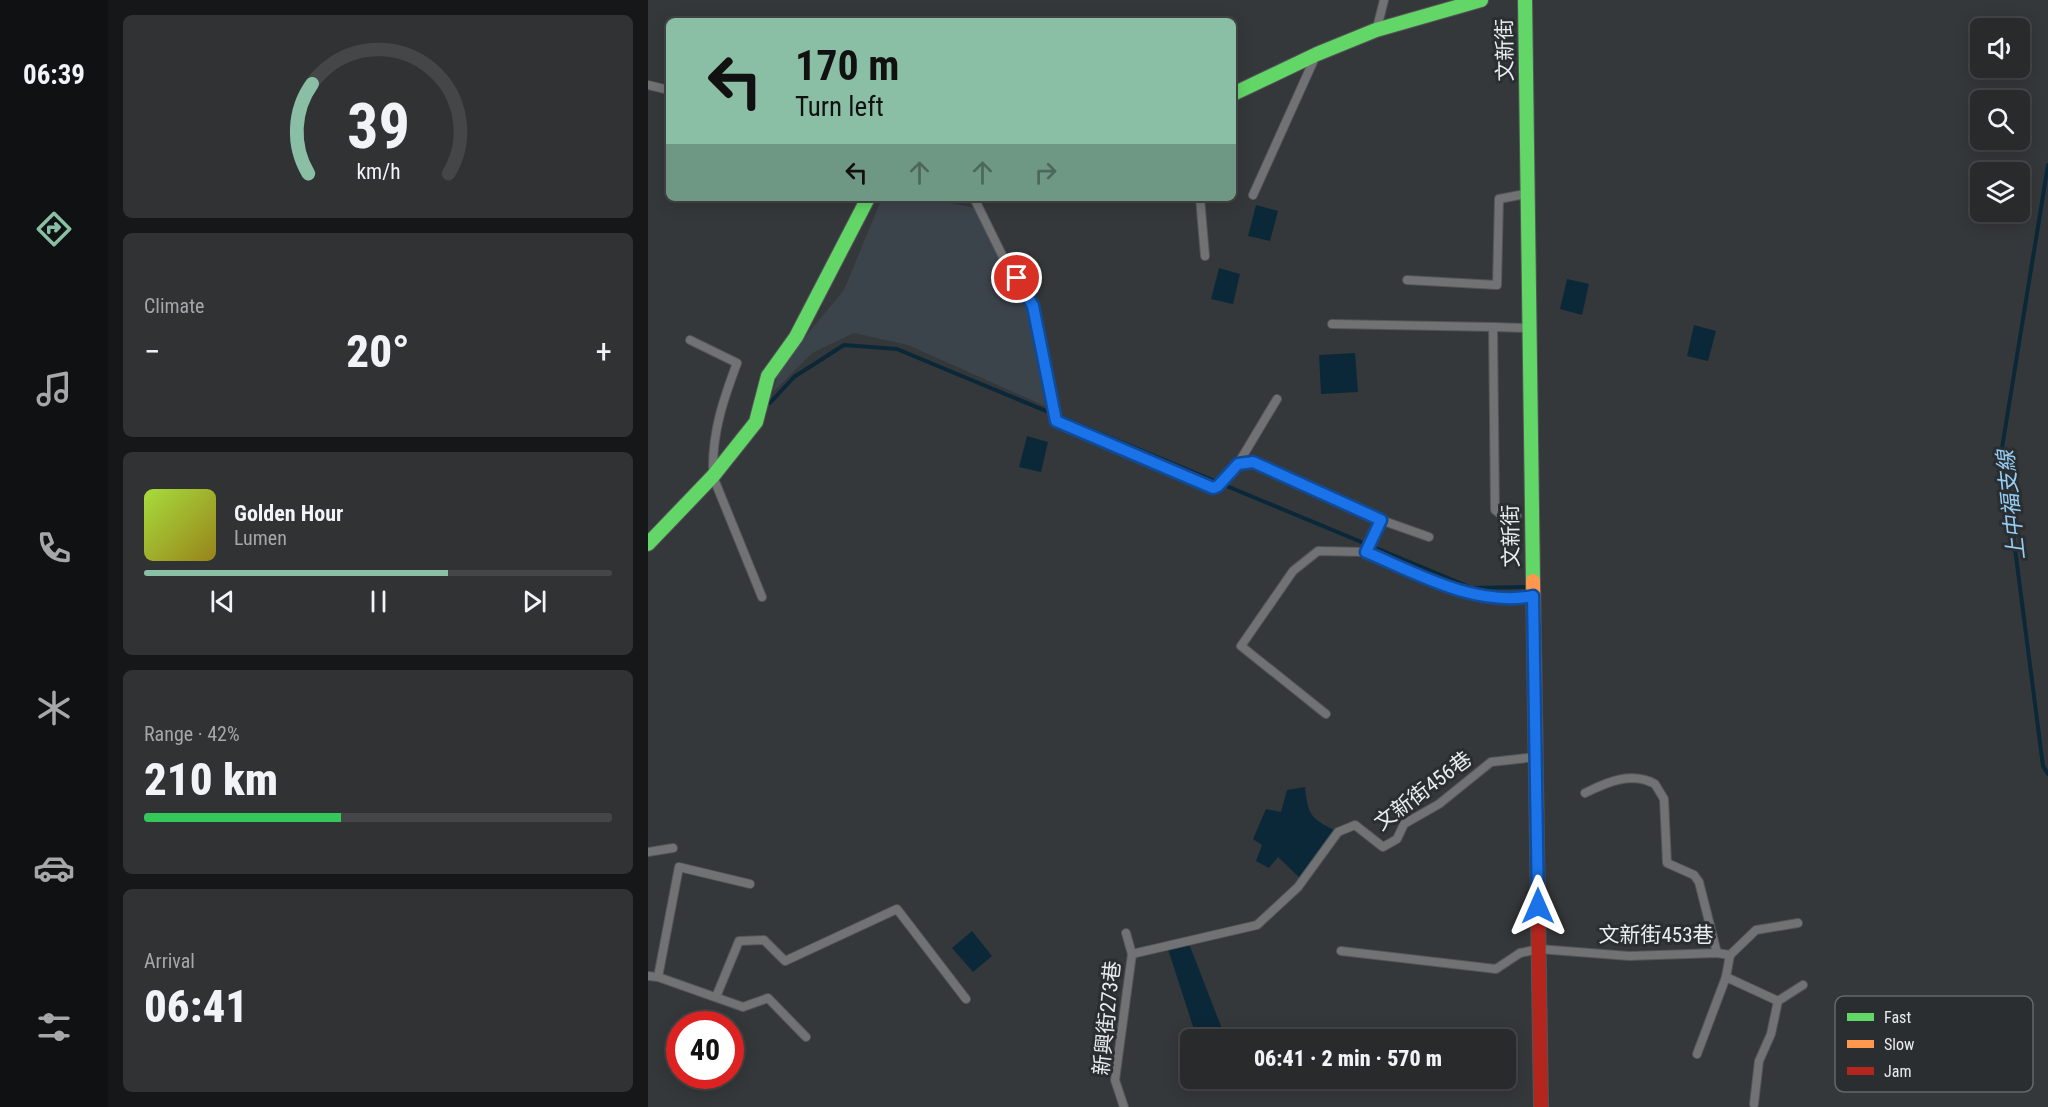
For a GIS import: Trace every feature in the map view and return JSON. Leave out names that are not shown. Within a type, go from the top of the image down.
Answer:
[{"type":"street","points":[[1236,93],[1317,54],[1376,30],[1481,0]]},
{"type":"street","name":"文新街","points":[[1525,0],[1526,328],[1536,950],[1541,1107]]},
{"type":"street","points":[[648,544],[713,473],[757,416],[768,376],[796,338],[866,201]]},
{"type":"lane","points":[[1376,30],[1384,0]]},
{"type":"lane","points":[[1253,195],[1317,54]]},
{"type":"lane","points":[[648,85],[666,89]]},
{"type":"lane","points":[[1407,280],[1497,285],[1499,199],[1510,195],[1526,194]]},
{"type":"lane","points":[[975,201],[1006,263],[1028,293],[1033,306],[1055,420],[1213,488],[1238,464],[1277,399]]},
{"type":"lane","points":[[1200,201],[1205,256]]},
{"type":"lane","points":[[1332,324],[1526,328]]},
{"type":"lane","points":[[1493,327],[1495,510],[1503,516],[1517,516]]},
{"type":"lane","points":[[690,340],[737,363],[718,415],[713,473],[762,597]]},
{"type":"lane","points":[[1238,464],[1253,462],[1381,520],[1429,537]]},
{"type":"lane","points":[[1366,551],[1381,520]]},
{"type":"lane","points":[[1326,714],[1240,646],[1293,571],[1318,551],[1366,551],[1464,593],[1517,598],[1530,596]]},
{"type":"lane","name":"文新街456巷","points":[[1132,954],[1257,925],[1298,887],[1338,832],[1355,825],[1383,847],[1397,839],[1404,824],[1439,804],[1491,762],[1534,758]]},
{"type":"lane","points":[[1585,794],[1608,782],[1635,777],[1655,784],[1664,799],[1667,863],[1694,875],[1699,882],[1717,953]]},
{"type":"lane","points":[[648,852],[673,848]]},
{"type":"lane","points":[[658,977],[679,867],[750,884]]},
{"type":"lane","points":[[716,997],[739,941],[764,940],[785,962],[897,909],[966,999]]},
{"type":"lane","name":"文新街453巷","points":[[1536,950],[1629,956],[1717,953],[1730,955],[1756,930],[1798,923]]},
{"type":"lane","name":"新興街273巷","points":[[1124,1107],[1115,1080],[1132,954],[1126,933]]},
{"type":"lane","points":[[1341,951],[1496,969],[1520,953],[1536,950]]},
{"type":"lane","points":[[1697,1054],[1726,977],[1730,955]]},
{"type":"lane","points":[[648,976],[658,977],[743,1007],[768,998],[806,1037]]},
{"type":"lane","points":[[1726,977],[1778,1001]]},
{"type":"lane","points":[[1754,1104],[1759,1061],[1772,1034],[1778,1001],[1803,985]]},
{"type":"shaded area","points":[[881,201],[941,201],[975,208],[1011,282],[1032,306],[1045,406],[908,345],[854,333],[812,353],[773,392],[780,367],[844,290]]},
{"type":"water","points":[[1256,205],[1278,211],[1270,241],[1248,236]]},
{"type":"water","points":[[1219,268],[1240,274],[1233,304],[1211,299]]},
{"type":"water","points":[[1567,279],[1589,284],[1582,315],[1560,309]]},
{"type":"water","points":[[1694,325],[1716,331],[1708,361],[1687,356]]},
{"type":"water","points":[[1355,353],[1358,392],[1321,394],[1319,355]]},
{"type":"water","points":[[1027,436],[1048,442],[1041,472],[1019,467]]},
{"type":"water","points":[[1305,787],[1308,805],[1313,816],[1322,824],[1338,832],[1303,881],[1278,857],[1269,868],[1256,861],[1262,845],[1253,839],[1266,809],[1281,812],[1287,790]]},
{"type":"water","points":[[972,931],[992,956],[973,972],[952,948]]},
{"type":"water","points":[[1188,941],[1222,1029],[1194,1029],[1167,946]]},
{"type":"waterway","name":"上中福支線","points":[[2048,165],[2002,448],[2043,766],[2048,774]]},
{"type":"waterway","points":[[770,403],[794,377],[844,345],[897,349],[1472,588],[1525,587]]},
{"type":"traffic: fast","points":[[1236,93],[1317,54],[1376,30],[1481,0]]},
{"type":"traffic: fast","points":[[1525,0],[1533,581]]},
{"type":"traffic: fast","points":[[648,544],[713,476],[756,422],[768,376],[796,337],[866,201]]},
{"type":"traffic: slow","points":[[1533,581],[1537,844]]},
{"type":"traffic: jam","points":[[1537,844],[1541,1107]]},
{"type":"route","points":[[1017,278],[1028,293],[1033,306],[1056,421],[1213,488],[1218,486],[1238,464],[1253,462],[1381,520],[1366,552],[1464,593],[1517,598],[1533,596],[1538,906]]}]
